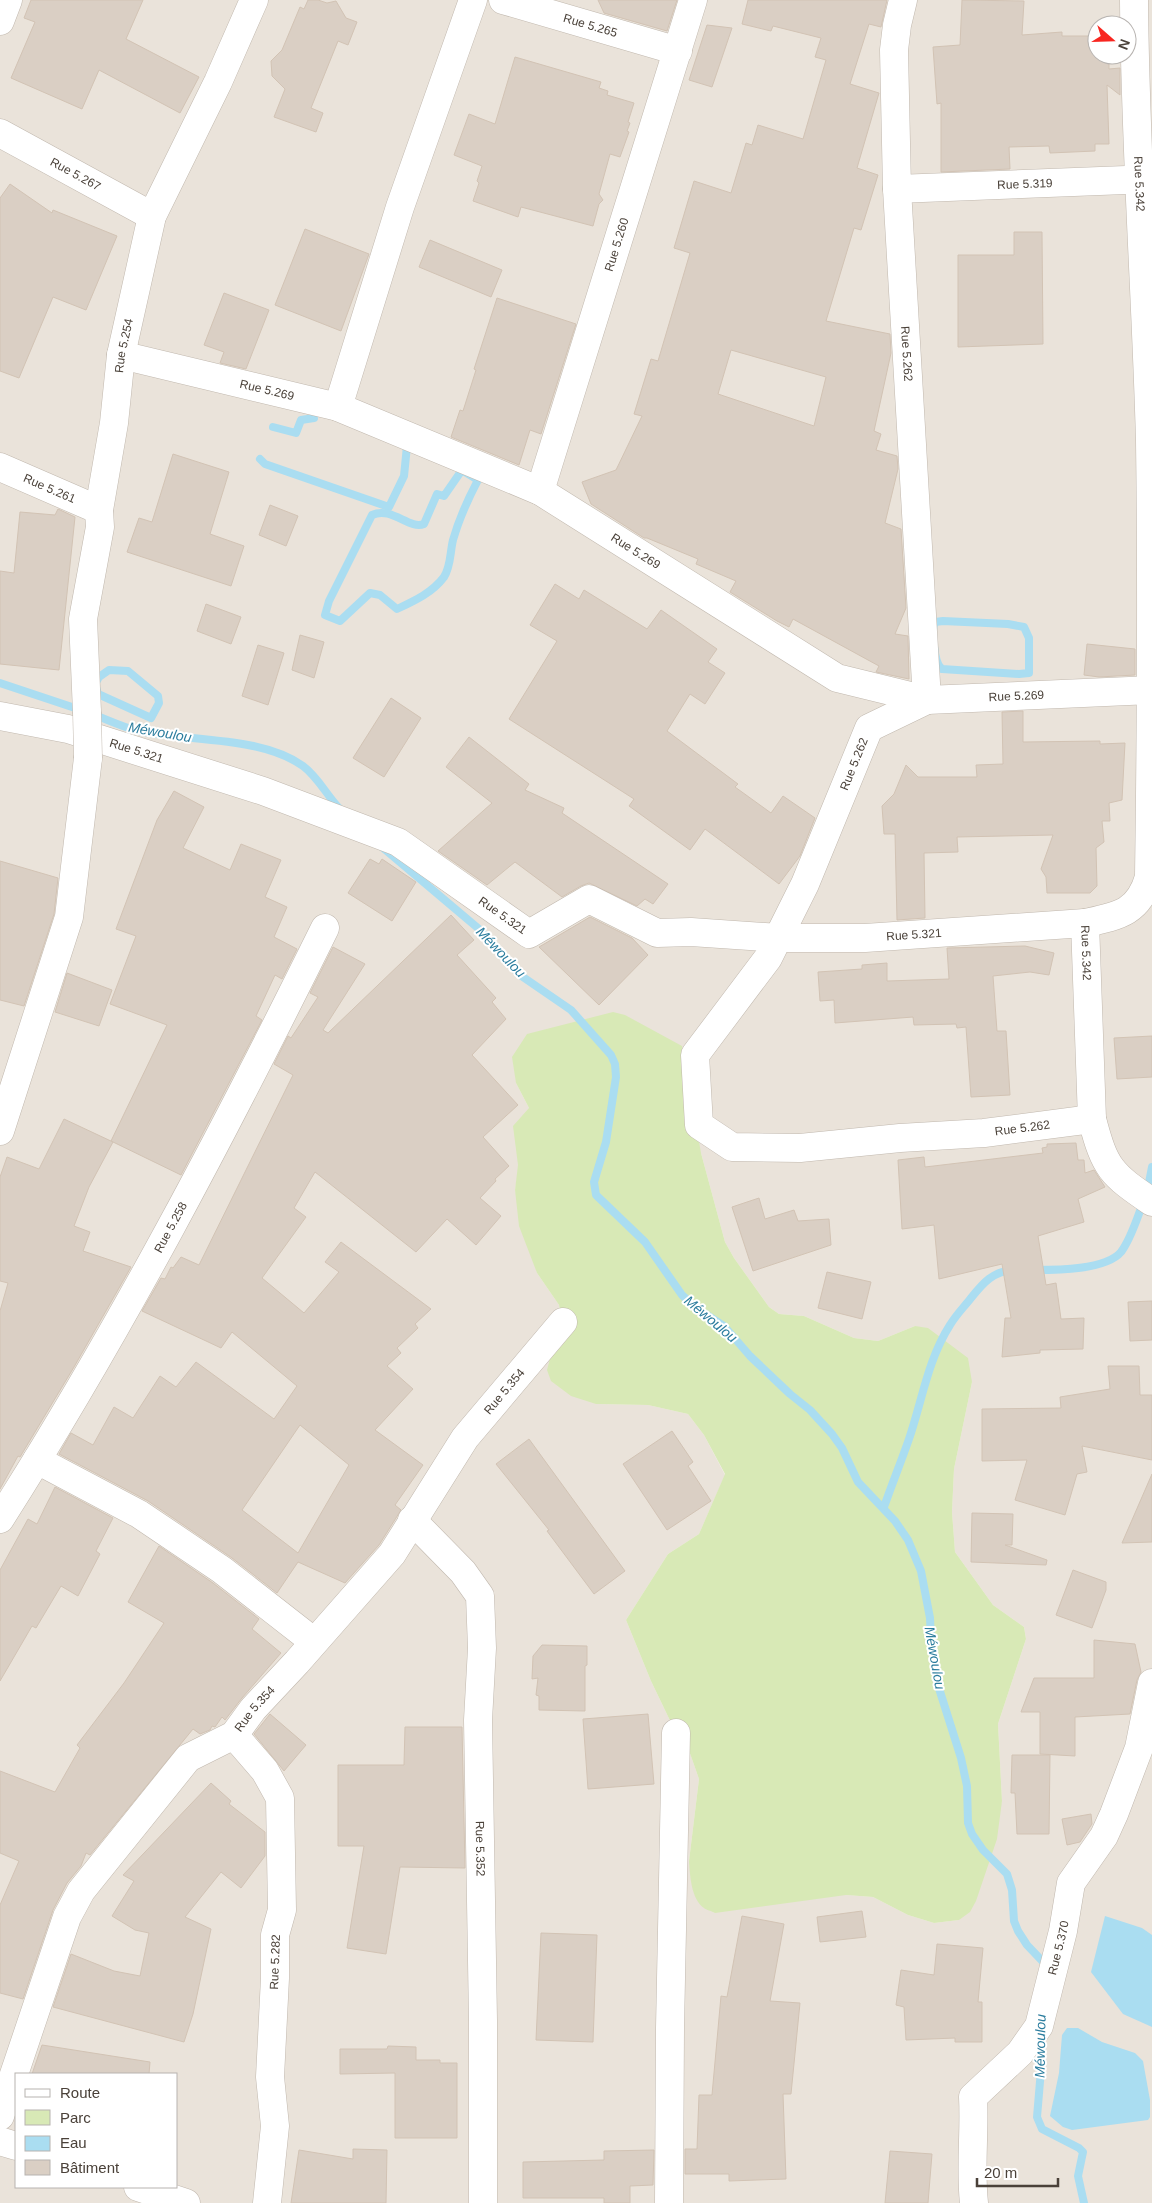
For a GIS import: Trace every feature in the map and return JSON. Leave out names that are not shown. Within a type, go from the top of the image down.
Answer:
[{"type":"street","points":[[0,21],[8,0]]},
{"type":"street","name":"Rue 5.254","points":[[1,1130],[69,917],[88,758],[83,619],[100,527],[98,510],[114,423],[121,355],[152,216],[218,82],[254,0]]},
{"type":"street","points":[[338,406],[400,207],[473,0]]},
{"type":"street","name":"Rue 5.265","points":[[503,0],[678,50]]},
{"type":"street","name":"Rue 5.260","points":[[540,491],[693,0]]},
{"type":"street","name":"Rue 5.262","points":[[903,0],[894,50],[897,188],[927,700],[869,728],[805,884],[768,958],[695,1055],[699,1125],[732,1147],[800,1148],[900,1138],[984,1133],[1092,1119]]},
{"type":"street","name":"Rue 5.342","points":[[1134,0],[1134,105],[1145,179],[1150,442],[1152,690],[1149,877],[1144,895],[1132,907],[1115,917],[1085,923],[1092,1119],[1100,1149],[1110,1170],[1124,1183],[1152,1202]]},
{"type":"street","name":"Rue 5.267","points":[[0,133],[152,216]]},
{"type":"street","name":"Rue 5.319","points":[[897,188],[1145,179]]},
{"type":"street","name":"Rue 5.269","points":[[121,355],[338,406],[540,491],[837,678],[927,700],[1152,690]]},
{"type":"street","name":"Rue 5.261","points":[[0,467],[98,510]]},
{"type":"street","name":"Rue 5.321","points":[[0,716],[68,729],[263,790],[398,842],[529,934],[589,899],[657,933],[691,932],[778,938],[866,938],[1085,923]]},
{"type":"street","name":"Rue 5.258","points":[[0,1519],[37,1460],[157,1255],[244,1092],[325,928]]},
{"type":"street","name":"Rue 5.354","points":[[0,2116],[67,1917],[81,1891],[188,1758],[234,1736],[253,1709],[392,1554],[464,1438],[563,1322]]},
{"type":"street","points":[[37,1460],[139,1514],[222,1570],[313,1641]]},
{"type":"street","name":"Rue 5.352","points":[[412,1520],[462,1572],[480,1596],[482,1648],[478,1720],[483,2022],[483,2203]]},
{"type":"street","name":"Rue 5.370","points":[[974,2203],[971,2174],[975,2132],[973,2097],[1020,2053],[1040,2026],[1063,1931],[1071,1883],[1104,1836],[1114,1814],[1139,1748],[1152,1683]]},
{"type":"street","points":[[669,2203],[670,2028],[676,1734]]},
{"type":"street","name":"Rue 5.282","points":[[234,1736],[265,1772],[280,1798],[282,1910],[275,1934],[275,1978],[270,2077],[275,2126],[267,2203]]},
{"type":"street","points":[[0,2141],[15,2146]]},
{"type":"street","points":[[141,2188],[186,2203]]},
{"type":"shaded area","points":[[0,0],[1152,0],[1152,2203],[0,2203]],"holes":[[[516,1083],[701,1153],[725,1242],[734,1258],[769,1307],[779,1314],[804,1316],[854,1338],[878,1341],[915,1326],[972,1382],[954,1469],[952,1512],[955,1552],[993,1605],[1024,1627],[1026,1639],[998,1724],[1002,1801],[959,1920],[934,1923],[908,1915],[873,1897],[846,1895],[689,1861],[699,1779],[686,1742],[676,1733],[651,1681],[626,1620],[668,1554],[699,1534],[725,1475],[704,1435],[688,1414],[648,1405],[596,1404],[561,1317],[559,1305],[537,1273],[515,1190],[529,1108]]]},
{"type":"green space","points":[[613,1012],[625,1015],[682,1046],[701,1153],[725,1242],[734,1258],[769,1307],[779,1314],[804,1316],[854,1338],[878,1341],[915,1326],[928,1328],[968,1358],[972,1382],[954,1469],[952,1512],[955,1552],[993,1605],[1024,1627],[1026,1639],[998,1724],[1002,1801],[997,1839],[976,1901],[970,1912],[959,1920],[934,1923],[908,1915],[873,1897],[846,1895],[715,1913],[705,1909],[696,1899],[689,1861],[699,1779],[686,1742],[676,1733],[651,1681],[626,1620],[668,1554],[699,1534],[725,1474],[704,1435],[688,1414],[648,1405],[596,1404],[571,1396],[551,1381],[547,1370],[561,1317],[559,1305],[537,1273],[519,1226],[515,1190],[518,1165],[513,1126],[529,1108],[516,1083],[512,1057],[527,1034]]},
{"type":"water","points":[[1105,1916],[1142,1928],[1152,1935],[1152,2027],[1123,2014],[1091,1972]]},
{"type":"water","points":[[1067,2028],[1078,2028],[1102,2042],[1135,2053],[1143,2061],[1150,2100],[1150,2117],[1148,2120],[1072,2130],[1063,2127],[1050,2116],[1059,2073],[1062,2035]]},
{"type":"building","points":[[31,0],[143,0],[126,39],[199,77],[180,113],[99,70],[82,109],[11,78],[35,22],[24,18]]},
{"type":"building","points":[[308,0],[318,0],[327,3],[336,1],[346,18],[357,22],[348,45],[338,41],[311,108],[323,113],[316,132],[274,117],[285,89],[272,76],[271,61],[282,50],[300,7],[304,9]]},
{"type":"building","points":[[598,0],[677,0],[667,31],[604,13]]},
{"type":"building","points":[[748,0],[887,0],[881,27],[869,24],[850,84],[879,93],[857,168],[878,175],[861,230],[854,228],[826,321],[890,334],[891,353],[874,431],[881,434],[876,450],[897,456],[898,469],[885,523],[901,529],[906,608],[895,634],[908,636],[909,679],[876,672],[879,666],[793,619],[789,627],[777,621],[730,592],[736,581],[696,564],[698,559],[644,538],[591,504],[582,482],[616,470],[642,416],[634,414],[651,359],[658,361],[690,253],[674,248],[694,181],[731,193],[746,143],[752,145],[758,125],[803,139],[826,60],[815,57],[821,38],[773,26],[771,31],[742,24]],"holes":[[[731,350],[826,377],[814,426],[718,394]]]},
{"type":"building","points":[[962,0],[1024,1],[1022,35],[1062,32],[1062,36],[1087,36],[1087,65],[1109,65],[1109,69],[1120,68],[1120,95],[1107,85],[1109,144],[1095,144],[1095,151],[1050,153],[1049,146],[1009,147],[1010,169],[941,172],[941,103],[937,104],[933,47],[960,45]]},
{"type":"building","points":[[707,25],[732,28],[712,87],[689,80]]},
{"type":"building","points":[[515,57],[601,82],[599,88],[608,91],[607,95],[634,103],[628,122],[630,123],[627,131],[629,132],[620,157],[610,154],[599,194],[603,200],[599,204],[593,226],[521,207],[518,217],[473,201],[482,166],[454,155],[469,114],[495,124]]},
{"type":"building","points":[[10,184],[52,213],[53,210],[117,236],[86,310],[53,297],[19,378],[0,371],[0,198]]},
{"type":"building","points":[[305,229],[369,254],[341,331],[275,305]]},
{"type":"building","points":[[1014,232],[1042,232],[1043,344],[958,347],[958,255],[1014,255]]},
{"type":"building","points":[[430,240],[502,270],[491,297],[419,267]]},
{"type":"building","points":[[224,293],[269,310],[246,369],[220,363],[224,352],[204,345]]},
{"type":"building","points":[[497,298],[576,324],[541,434],[530,430],[519,465],[451,437],[460,410],[463,411],[476,370],[474,369]]},
{"type":"building","points":[[173,454],[229,472],[210,534],[244,546],[231,586],[127,552],[139,518],[152,522]]},
{"type":"building","points":[[270,505],[298,516],[286,546],[259,535]]},
{"type":"building","points":[[58,509],[75,517],[59,670],[0,664],[0,571],[14,573],[20,512],[55,515]]},
{"type":"building","points":[[555,584],[579,599],[584,590],[647,629],[661,610],[717,649],[708,662],[725,673],[705,704],[690,694],[667,731],[738,784],[735,787],[771,813],[783,796],[815,818],[800,856],[779,884],[705,829],[690,850],[629,806],[634,799],[509,719],[557,641],[530,625]]},
{"type":"building","points":[[206,604],[241,617],[231,644],[197,631]]},
{"type":"building","points":[[300,635],[324,642],[314,678],[292,670]]},
{"type":"building","points":[[1087,644],[1135,649],[1135,675],[1099,677],[1084,675]]},
{"type":"building","points":[[258,645],[284,653],[268,705],[242,696]]},
{"type":"building","points":[[391,698],[421,718],[384,777],[353,758]]},
{"type":"building","points":[[1023,711],[1023,742],[1100,741],[1100,744],[1125,743],[1122,800],[1109,803],[1110,821],[1102,821],[1104,842],[1096,848],[1097,886],[1090,893],[1047,893],[1046,877],[1041,869],[1053,835],[957,837],[958,852],[924,853],[925,918],[897,920],[895,834],[884,834],[882,806],[894,794],[906,765],[918,777],[977,777],[976,765],[1003,764],[1002,712]]},
{"type":"building","points":[[469,737],[529,784],[525,790],[564,808],[562,813],[668,884],[653,904],[645,899],[637,906],[589,883],[562,897],[515,862],[487,885],[438,851],[492,803],[446,767]]},
{"type":"building","points":[[174,791],[204,807],[183,848],[230,870],[241,844],[281,860],[265,897],[287,907],[274,937],[297,949],[282,979],[275,975],[256,1016],[262,1020],[181,1175],[111,1141],[167,1025],[110,1004],[136,936],[116,929],[157,820]]},
{"type":"building","points":[[370,859],[379,864],[382,859],[416,882],[392,921],[348,893]]},
{"type":"building","points":[[0,861],[58,878],[54,914],[24,1006],[0,1000]]},
{"type":"building","points":[[451,915],[474,940],[457,955],[496,998],[492,1002],[506,1019],[472,1055],[518,1105],[483,1137],[509,1166],[495,1179],[496,1181],[480,1198],[501,1216],[476,1245],[447,1219],[416,1252],[315,1172],[294,1208],[306,1217],[262,1278],[304,1313],[339,1272],[325,1262],[341,1242],[431,1309],[415,1324],[418,1328],[397,1348],[401,1353],[387,1366],[413,1389],[375,1430],[423,1465],[395,1505],[401,1510],[379,1545],[345,1583],[298,1562],[277,1593],[232,1558],[148,1501],[59,1454],[71,1433],[93,1445],[114,1407],[133,1418],[160,1376],[176,1387],[196,1362],[274,1419],[297,1386],[232,1332],[221,1348],[142,1311],[161,1278],[165,1279],[171,1267],[173,1268],[181,1257],[199,1265],[293,1075],[274,1064],[288,1036],[291,1038],[318,997],[310,993],[333,947],[365,964],[323,1030],[328,1033]],"holes":[[[300,1425],[349,1465],[298,1553],[242,1510]]]},
{"type":"building","points":[[590,917],[632,938],[648,955],[599,1005],[539,947]]},
{"type":"building","points":[[1025,946],[1054,953],[1049,975],[1030,972],[993,976],[997,1031],[1006,1031],[1010,1095],[971,1097],[966,1027],[957,1028],[956,1024],[914,1025],[913,1017],[835,1023],[834,1000],[820,1001],[818,972],[862,969],[862,965],[887,963],[887,981],[949,979],[947,948]]},
{"type":"building","points":[[67,973],[112,990],[99,1026],[55,1012]]},
{"type":"building","points":[[1152,1036],[1152,1077],[1117,1079],[1114,1038]]},
{"type":"building","points":[[64,1119],[113,1142],[89,1187],[74,1226],[90,1232],[83,1251],[131,1267],[74,1367],[20,1457],[18,1456],[0,1489],[0,1311],[8,1283],[0,1281],[0,1177],[7,1157],[39,1169]]},
{"type":"building","points":[[1076,1143],[1078,1160],[1084,1160],[1085,1173],[1094,1170],[1105,1187],[1078,1199],[1084,1222],[1038,1236],[1046,1285],[1056,1283],[1061,1319],[1084,1318],[1083,1349],[1040,1350],[1040,1353],[1002,1357],[1005,1318],[1011,1318],[1002,1264],[939,1279],[934,1225],[902,1229],[898,1160],[924,1157],[925,1167],[1043,1153],[1042,1148],[1047,1147],[1047,1144]]},
{"type":"building","points":[[759,1198],[765,1219],[794,1210],[798,1221],[829,1219],[831,1245],[753,1271],[732,1207]]},
{"type":"building","points":[[827,1272],[871,1282],[862,1319],[818,1308]]},
{"type":"building","points":[[1152,1301],[1152,1340],[1130,1341],[1128,1302]]},
{"type":"building","points":[[1108,1366],[1139,1366],[1140,1395],[1152,1395],[1152,1460],[1082,1446],[1087,1472],[1077,1474],[1065,1515],[1015,1500],[1027,1460],[982,1461],[982,1409],[1061,1408],[1060,1397],[1110,1389]]},
{"type":"building","points":[[672,1431],[693,1462],[688,1466],[711,1501],[667,1530],[623,1464]]},
{"type":"building","points":[[529,1439],[625,1571],[594,1594],[547,1531],[549,1530],[496,1464]]},
{"type":"building","points":[[1152,1474],[1152,1542],[1122,1543]]},
{"type":"building","points":[[55,1487],[113,1518],[96,1551],[100,1554],[78,1596],[61,1586],[36,1628],[32,1626],[0,1681],[0,1570],[28,1519],[37,1524]]},
{"type":"building","points":[[972,1513],[1013,1514],[1012,1545],[1005,1545],[1047,1560],[1046,1565],[971,1562]]},
{"type":"building","points":[[159,1546],[213,1583],[259,1619],[252,1629],[281,1653],[225,1720],[222,1717],[215,1727],[212,1726],[210,1730],[200,1734],[193,1729],[90,1855],[86,1853],[81,1866],[67,1883],[53,1910],[23,1999],[0,1993],[0,1905],[19,1861],[0,1853],[0,1771],[55,1792],[80,1748],[77,1745],[124,1683],[164,1623],[128,1602]]},
{"type":"building","points":[[1073,1570],[1106,1582],[1106,1590],[1092,1628],[1056,1615]]},
{"type":"building","points":[[1094,1640],[1135,1644],[1141,1672],[1137,1680],[1130,1714],[1075,1717],[1075,1756],[1040,1754],[1040,1712],[1021,1712],[1034,1678],[1094,1678]]},
{"type":"building","points":[[542,1645],[587,1646],[585,1711],[539,1710],[539,1696],[536,1695],[538,1678],[532,1679],[533,1656]]},
{"type":"building","points":[[270,1714],[306,1745],[284,1771],[254,1734]]},
{"type":"building","points":[[648,1714],[654,1784],[588,1789],[583,1719]]},
{"type":"building","points":[[405,1727],[462,1727],[465,1868],[400,1867],[386,1954],[347,1948],[364,1846],[338,1846],[338,1765],[404,1765]]},
{"type":"building","points":[[1012,1755],[1050,1755],[1049,1834],[1017,1834],[1015,1793],[1011,1793]]},
{"type":"building","points":[[211,1783],[231,1801],[229,1804],[265,1832],[265,1856],[241,1888],[221,1872],[185,1917],[211,1929],[193,2014],[184,2042],[53,2007],[71,1954],[114,1971],[140,1976],[149,1933],[135,1930],[112,1916],[134,1881],[123,1875]]},
{"type":"building","points":[[1091,1814],[1092,1824],[1080,1842],[1067,1845],[1062,1819]]},
{"type":"building","points":[[862,1911],[866,1937],[820,1942],[817,1917]]},
{"type":"building","points":[[742,1916],[784,1924],[770,2001],[800,2003],[791,2094],[783,2094],[786,2179],[729,2181],[729,2174],[685,2174],[685,2149],[697,2149],[699,2095],[712,2095],[721,1996],[727,1997]]},
{"type":"building","points":[[541,1933],[597,1935],[593,2042],[536,2040]]},
{"type":"building","points":[[937,1944],[983,1948],[978,2002],[982,2002],[982,2042],[955,2042],[955,2038],[906,2040],[904,2007],[896,2005],[901,1970],[934,1975]]},
{"type":"building","points":[[42,2045],[150,2062],[149,2073],[32,2073]]},
{"type":"building","points":[[388,2046],[416,2047],[416,2060],[440,2060],[440,2063],[457,2063],[457,2138],[395,2138],[395,2073],[340,2074],[340,2049],[387,2049]]},
{"type":"building","points":[[353,2149],[387,2150],[386,2203],[291,2203],[299,2150],[353,2159]]},
{"type":"building","points":[[654,2150],[653,2185],[630,2186],[630,2203],[604,2203],[604,2198],[523,2198],[523,2162],[604,2160],[604,2151]]},
{"type":"building","points":[[890,2151],[932,2154],[928,2203],[885,2203]]},
{"type":"waterway","points":[[273,427],[296,433],[301,420],[314,418]]},
{"type":"waterway","points":[[260,459],[265,464],[389,507],[404,476],[407,446]]},
{"type":"waterway","points":[[462,470],[478,480],[458,524],[449,564],[444,577],[439,583],[422,596],[397,609],[380,595],[370,593],[340,621],[325,615],[329,601],[372,515],[386,513],[412,524],[424,524],[437,494],[444,496],[462,470]]},
{"type":"waterway","points":[[943,621],[1008,624],[1024,627],[1029,638],[1029,673],[942,669],[935,654],[933,632],[935,622],[943,621]]},
{"type":"waterway","points":[[109,670],[128,671],[158,696],[159,703],[151,718],[98,694],[95,684],[99,677],[109,670]]},
{"type":"waterway","name":"Méwoulou","points":[[0,683],[81,710]]},
{"type":"waterway","name":"Méwoulou","points":[[92,714],[135,730],[244,744],[285,756],[308,770],[340,809]]},
{"type":"waterway","name":"Méwoulou","points":[[382,847],[479,929],[520,975],[571,1010],[611,1055],[615,1064],[616,1077],[606,1142],[594,1182],[596,1195],[645,1242],[682,1295],[695,1307],[724,1326],[750,1356],[810,1410],[832,1434],[842,1448],[858,1482],[895,1521],[908,1540],[921,1571],[930,1618],[937,1682],[961,1758],[967,1786],[968,1823],[972,1834],[983,1850],[1007,1874],[1012,1890],[1014,1921],[1018,1931],[1027,1945],[1048,1967]]},
{"type":"waterway","points":[[1147,1193],[1152,1167]]},
{"type":"waterway","points":[[1035,1270],[1080,1268],[1093,1266],[1114,1258],[1121,1252],[1128,1241],[1143,1203]]},
{"type":"waterway","points":[[884,1507],[909,1439],[931,1366],[942,1338],[955,1318],[984,1283],[994,1275],[1014,1270]]},
{"type":"waterway","name":"Méwoulou","points":[[1041,2038],[1042,2058],[1037,2117],[1042,2129],[1079,2148],[1083,2152],[1078,2176],[1084,2203]]}]
